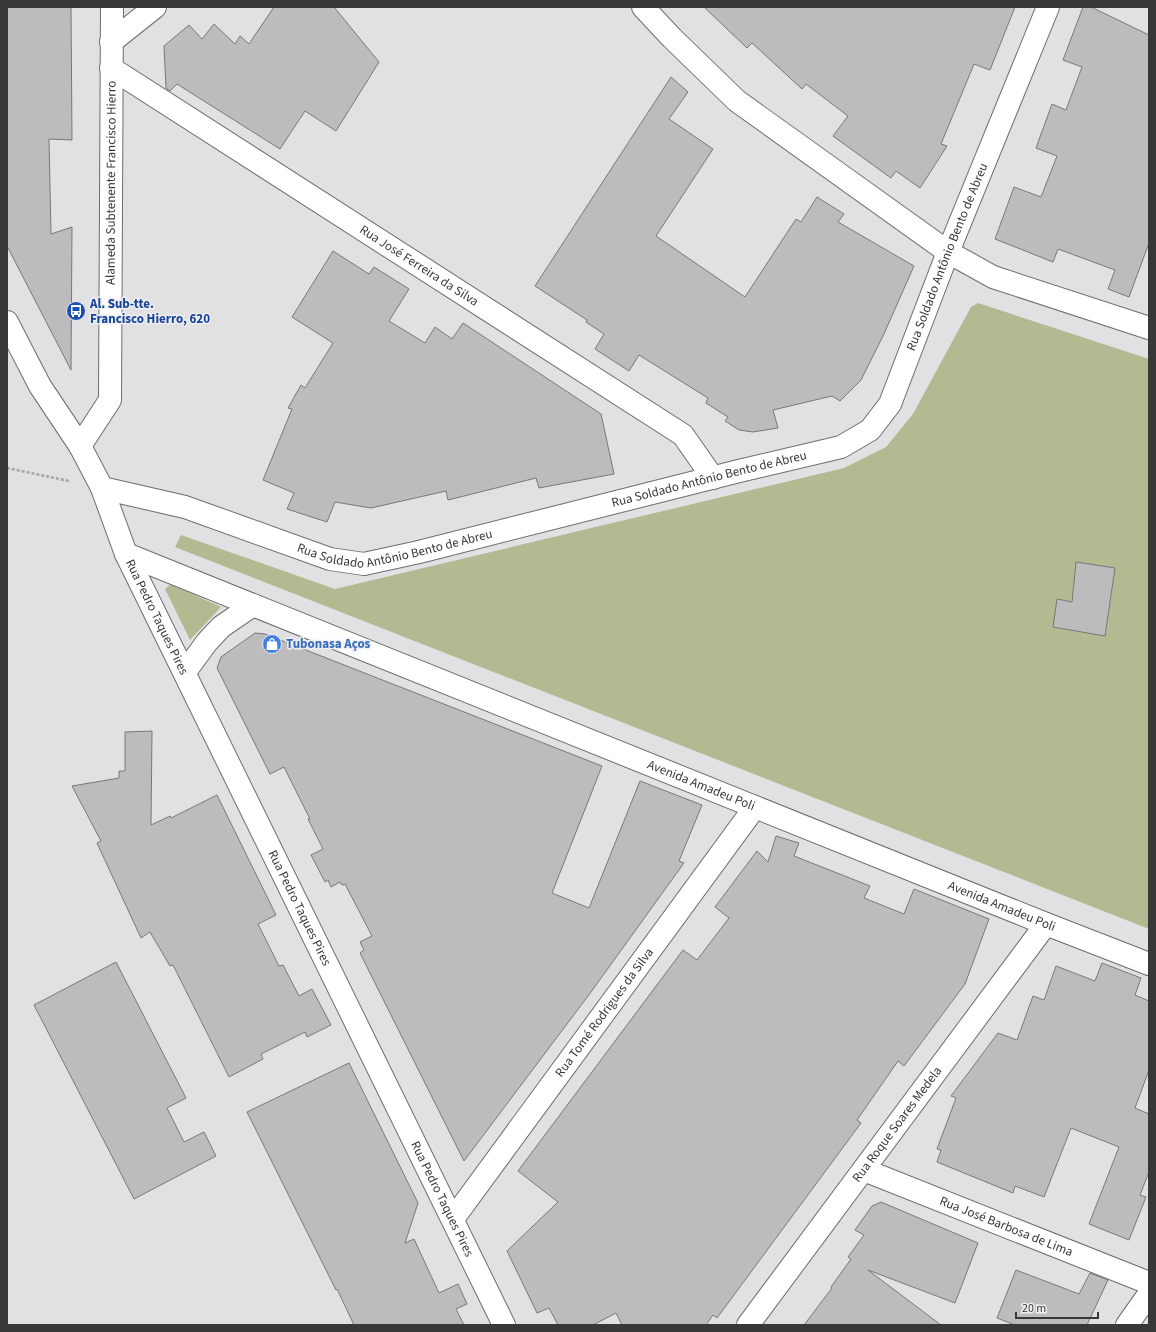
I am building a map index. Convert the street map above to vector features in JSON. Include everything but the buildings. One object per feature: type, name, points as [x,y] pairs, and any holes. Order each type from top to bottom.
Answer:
[{"type":"street","name":"Alameda Subtenente Francisco Hierro","points":[[80,446],[110,400],[112,7]]},
{"type":"street","points":[[111,42],[155,7]]},
{"type":"street","points":[[643,7],[672,38],[737,101],[948,252],[993,277],[1149,328]]},
{"type":"street","name":"Rua Soldado Antônio Bento de Abreu","points":[[102,488],[185,507],[330,560],[364,564],[841,447],[870,430],[890,404],[948,252],[1048,7]]},
{"type":"street","name":"Rua José Ferreira da Silva","points":[[111,68],[683,435],[713,478]]},
{"type":"street","name":"Rua Pedro Taques Pires","points":[[7,322],[40,386],[80,446],[102,488],[126,554],[504,1325]]},
{"type":"street","name":"Avenida Amadeu Poli","points":[[126,554],[1149,964]]},
{"type":"street","points":[[185,672],[206,642],[221,627],[253,606]]},
{"type":"street","name":"Rua Tomé Rodrigues da Silva","points":[[453,1219],[755,806]]},
{"type":"street","name":"Rua Roque Soares Medela","points":[[748,1325],[1046,924]]},
{"type":"street","name":"Rua José Barbosa de Lima","points":[[864,1170],[1149,1283]]},
{"type":"street","points":[[1127,1325],[1149,1294]]},
{"type":"path","points":[[7,468],[102,488]]},
{"type":"green space","points":[[978,303],[1149,359],[1149,929],[175,547],[181,535],[335,589],[844,468],[886,447],[913,414],[971,307]]},
{"type":"green space","points":[[171,584],[221,607],[190,640],[165,589]]},
{"type":"place","name":"Al. Sub-tte. Francisco Hierro, 620","points":[[76,311]]},
{"type":"place","name":"Tubonasa Aços","points":[[272,644]]}]
